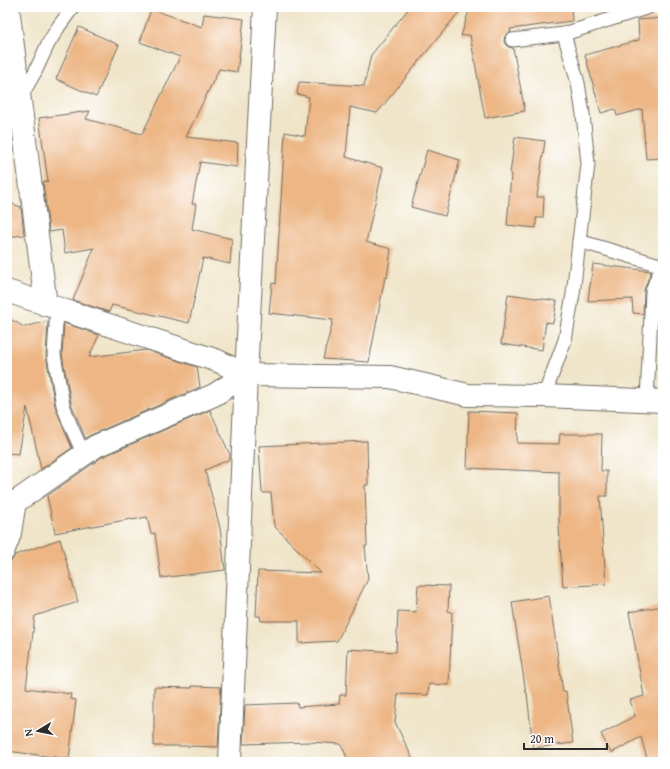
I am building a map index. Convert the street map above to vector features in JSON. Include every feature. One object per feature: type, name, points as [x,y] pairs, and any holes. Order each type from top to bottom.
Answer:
[{"type":"street","points":[[8,7],[51,307]]},
{"type":"street","points":[[230,762],[246,375],[265,7]]},
{"type":"street","points":[[7,290],[51,307],[218,361],[246,375],[390,377],[468,395],[544,396],[655,401]]},
{"type":"street","points":[[13,502],[96,446],[214,394],[246,375]]},
{"type":"lane","points":[[20,98],[35,72],[48,44],[73,7]]},
{"type":"lane","points":[[512,40],[564,34],[649,7]]},
{"type":"lane","points":[[544,396],[565,340],[573,294],[588,164],[578,83],[564,34]]},
{"type":"lane","points":[[579,241],[663,266]]},
{"type":"lane","points":[[655,401],[652,291],[658,275],[663,272]]},
{"type":"lane","points":[[51,307],[54,355],[63,405],[84,455]]},
{"type":"lane","points":[[7,554],[14,536],[13,502]]},
{"type":"building","points":[[410,7],[463,7],[377,113],[350,107],[346,157],[383,168],[366,242],[391,249],[387,278],[385,277],[369,362],[323,359],[333,320],[269,313],[272,283],[276,284],[285,132],[305,136],[309,97],[297,94],[299,82],[364,86],[371,55]]},
{"type":"building","points":[[470,7],[571,7],[572,21],[510,29],[511,32],[505,36],[504,41],[506,45],[513,48],[525,111],[485,118],[470,35],[461,36]]},
{"type":"building","points":[[151,9],[202,27],[204,14],[244,19],[237,72],[219,69],[186,137],[238,143],[237,167],[200,162],[192,204],[196,204],[192,229],[232,239],[230,264],[203,258],[189,323],[112,305],[109,312],[73,300],[94,248],[65,253],[62,230],[49,232],[43,182],[48,181],[39,118],[90,111],[86,119],[142,134],[180,57],[140,42]]},
{"type":"building","points":[[663,18],[663,158],[646,159],[642,109],[617,116],[615,109],[601,113],[585,55],[639,40],[638,20]]},
{"type":"building","points":[[79,27],[119,45],[96,97],[56,79]]},
{"type":"building","points":[[515,137],[545,141],[537,197],[544,197],[543,218],[536,218],[536,228],[507,225],[510,174]]},
{"type":"building","points":[[427,150],[460,160],[445,216],[411,207]]},
{"type":"building","points":[[7,202],[21,207],[24,235],[7,237]]},
{"type":"building","points":[[593,264],[651,271],[644,290],[643,314],[633,313],[632,299],[588,301]]},
{"type":"building","points":[[663,284],[663,317],[659,316],[660,293]]},
{"type":"building","points":[[508,294],[557,301],[553,323],[546,322],[542,350],[501,344]]},
{"type":"building","points":[[7,317],[24,327],[48,321],[46,356],[55,406],[72,448],[41,469],[27,407],[19,454],[7,453]]},
{"type":"building","points":[[64,323],[99,335],[89,357],[146,350],[197,367],[200,387],[85,438],[71,403],[62,355]]},
{"type":"building","points":[[210,410],[230,455],[230,459],[205,470],[220,528],[225,570],[161,578],[155,533],[151,534],[147,517],[55,533],[47,496],[102,457]]},
{"type":"building","points":[[469,411],[518,413],[517,443],[559,444],[560,434],[602,434],[601,471],[607,471],[607,496],[600,496],[606,584],[563,587],[559,527],[559,472],[467,468]]},
{"type":"building","points":[[367,441],[368,485],[365,485],[367,546],[365,546],[368,579],[337,641],[299,643],[299,621],[261,621],[260,616],[256,616],[258,571],[321,573],[274,526],[271,493],[262,493],[259,446]]},
{"type":"building","points":[[60,539],[78,602],[35,616],[26,688],[71,694],[70,699],[76,700],[69,759],[7,751],[7,562],[12,560],[15,555]]},
{"type":"building","points":[[418,585],[449,586],[448,611],[452,612],[449,685],[429,684],[428,695],[398,694],[395,722],[414,762],[349,762],[341,744],[310,742],[243,744],[245,705],[297,703],[298,707],[339,704],[340,695],[346,695],[348,649],[396,652],[398,611],[416,612]]},
{"type":"building","points":[[549,596],[563,692],[566,691],[573,743],[533,748],[527,693],[512,602]]},
{"type":"building","points":[[663,606],[663,762],[648,762],[641,737],[611,753],[601,734],[635,716],[630,700],[644,696],[629,612]]},
{"type":"building","points":[[192,686],[221,687],[218,747],[154,746],[154,687],[192,688]]}]
